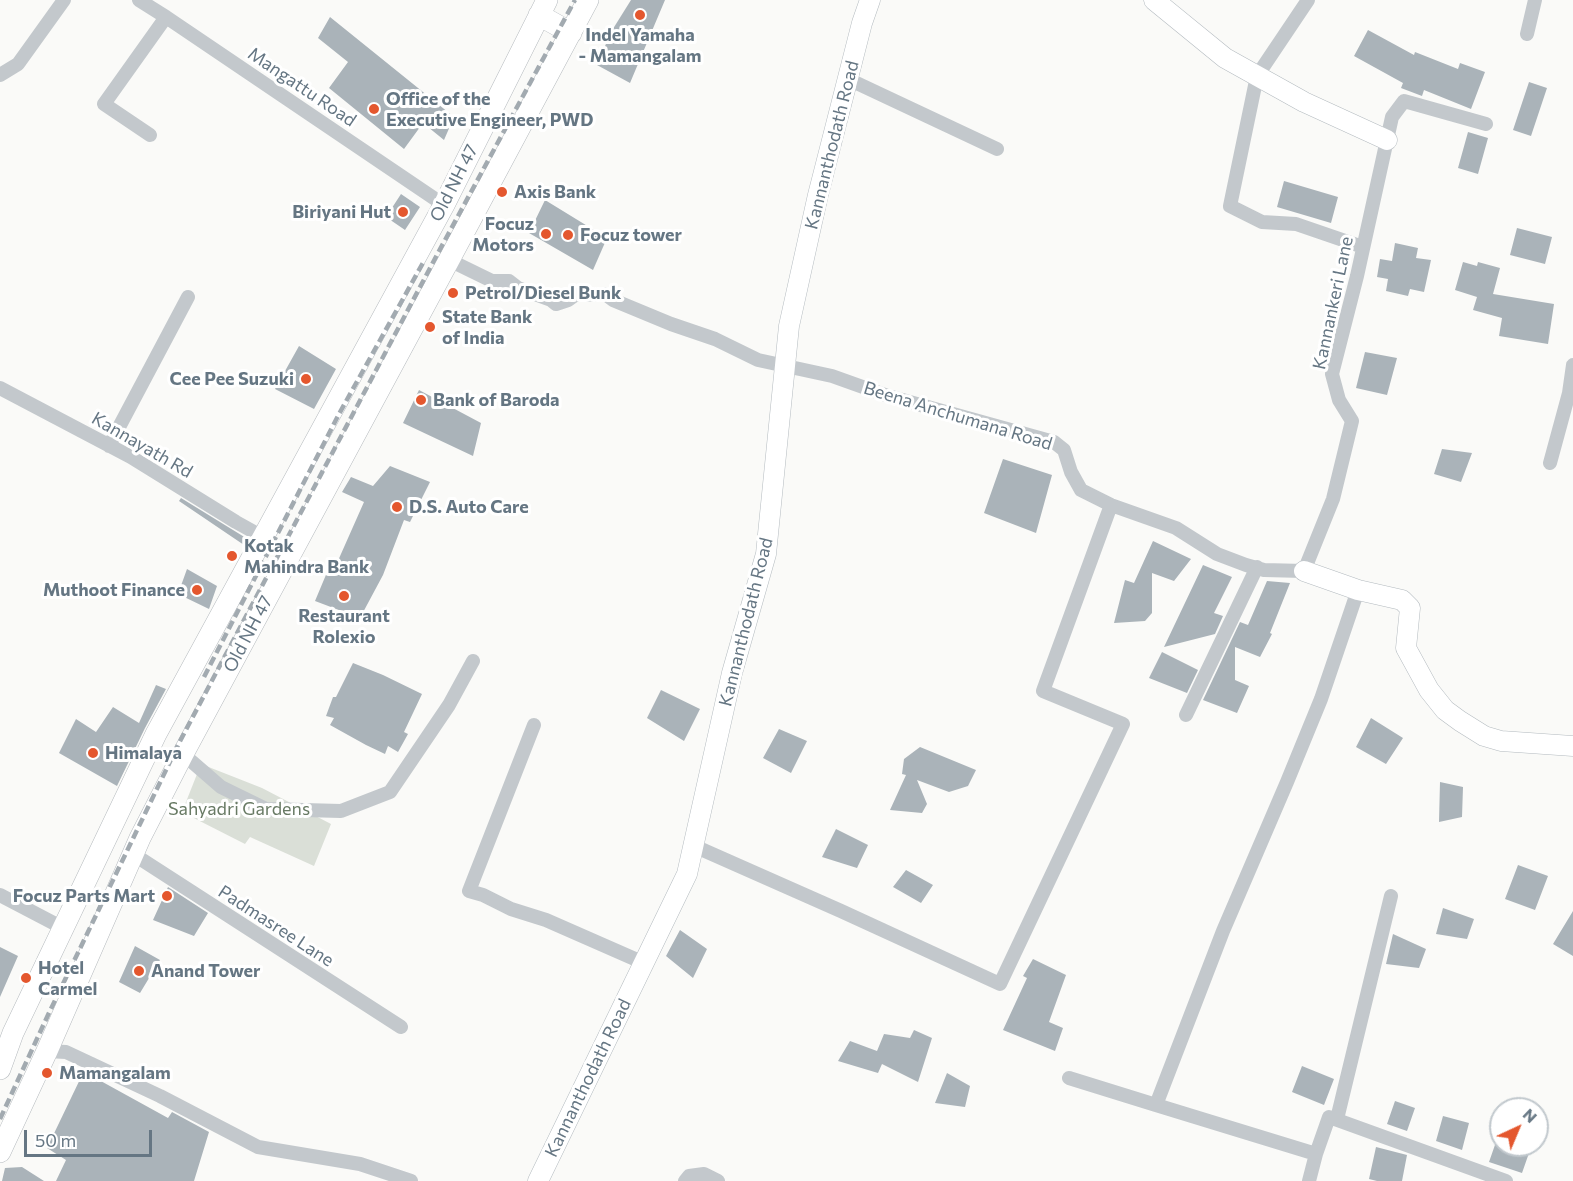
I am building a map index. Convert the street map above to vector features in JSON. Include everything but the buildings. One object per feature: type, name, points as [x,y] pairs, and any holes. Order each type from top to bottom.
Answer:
[{"type":"main road","name":"Old NH 47","points":[[0,1152],[47,1052],[136,847],[183,754],[588,0]]},
{"type":"main road","name":"Old NH 47","points":[[1,1066],[13,1033],[156,734],[444,205],[543,8]]},
{"type":"main road","points":[[543,8],[570,33]]},
{"type":"main road","points":[[114,823],[136,847]]},
{"type":"street","points":[[0,75],[18,64],[64,0]]},
{"type":"street","name":"Mangattu Road","points":[[139,0],[444,205]]},
{"type":"street","name":"Kannanthodath Road","points":[[538,1181],[687,874],[732,673],[766,554],[789,326],[813,217],[870,0]]},
{"type":"street","points":[[1154,0],[1225,58],[1304,102],[1387,140]]},
{"type":"street","points":[[1308,0],[1257,76],[1230,206],[1262,222],[1296,224],[1363,247]]},
{"type":"street","points":[[1527,34],[1535,0]]},
{"type":"street","points":[[150,135],[104,104],[166,17]]},
{"type":"street","points":[[848,79],[997,149]]},
{"type":"street","name":"Kannankeri Lane","points":[[1304,571],[1333,500],[1353,421],[1339,400],[1332,374],[1392,117],[1404,101],[1486,124]]},
{"type":"street","name":"Beena Anchumana Road","points":[[449,260],[492,281],[509,281],[518,288],[556,304],[574,295],[604,294],[670,324],[715,339],[758,360],[832,376],[888,396],[1054,442],[1064,450],[1071,472],[1081,490],[1111,505],[1168,524],[1217,554],[1264,570],[1304,571],[1358,590],[1402,600],[1410,608],[1406,648],[1429,690],[1445,710],[1484,736],[1501,741],[1573,746]]},
{"type":"street","points":[[109,446],[188,297]]},
{"type":"street","points":[[1550,463],[1569,393],[1573,365]]},
{"type":"street","name":"Kannayath Rd","points":[[0,388],[131,457],[263,537]]},
{"type":"street","points":[[694,846],[1000,984],[1123,724],[1043,691],[1111,505]]},
{"type":"street","points":[[1186,715],[1257,567]]},
{"type":"street","points":[[1156,1105],[1223,931],[1321,699],[1358,590]]},
{"type":"street","points":[[183,754],[221,787],[266,809],[341,811],[390,792],[449,705],[473,661]]},
{"type":"street","points":[[534,725],[469,891],[483,895],[511,909],[546,920],[644,963]]},
{"type":"street","name":"Padmasree Lane","points":[[136,847],[401,1027]]},
{"type":"street","points":[[0,895],[63,928]]},
{"type":"street","points":[[1337,1119],[1391,896]]},
{"type":"street","points":[[47,1052],[66,1052],[160,1096],[258,1147],[360,1164],[411,1181]]},
{"type":"street","points":[[1069,1078],[1316,1154]]},
{"type":"street","points":[[1309,1181],[1329,1117],[1506,1181]]},
{"type":"street","points":[[685,1181],[689,1176],[704,1174],[718,1181]]},
{"type":"green space","name":"Sahyadri Gardens","points":[[201,764],[262,788],[331,824],[314,866],[250,837],[245,844],[182,812]]},
{"type":"railway","points":[[0,1119],[179,743],[438,253],[575,0]]},
{"type":"railway","points":[[204,677],[339,414],[424,261]]},
{"type":"place","name":"Indel Yamaha - Mamangalam","points":[[640,15]]},
{"type":"place","name":"Office of the Executive Engineer, PWD","points":[[374,109]]},
{"type":"place","name":"Axis Bank","points":[[502,192]]},
{"type":"place","name":"Biriyani Hut","points":[[403,212]]},
{"type":"place","name":"Focuz Motors","points":[[546,234]]},
{"type":"place","name":"Focuz tower","points":[[568,235]]},
{"type":"place","name":"Petrol/Diesel Bunk","points":[[453,293]]},
{"type":"place","name":"State Bank of India","points":[[430,327]]},
{"type":"place","name":"Cee Pee Suzuki","points":[[306,379]]},
{"type":"place","name":"Bank of Baroda","points":[[421,400]]},
{"type":"place","name":"D.S. Auto Care","points":[[397,507]]},
{"type":"place","name":"Kotak Mahindra Bank","points":[[232,556]]},
{"type":"place","name":"Muthoot Finance","points":[[197,590]]},
{"type":"place","name":"Restaurant Rolexio","points":[[344,596]]},
{"type":"place","name":"Himalaya","points":[[93,753]]},
{"type":"place","name":"Focuz Parts Mart","points":[[167,896]]},
{"type":"place","name":"Anand Tower","points":[[139,971]]},
{"type":"place","name":"Hotel Carmel","points":[[26,978]]},
{"type":"place","name":"Mamangalam","points":[[47,1073]]}]
